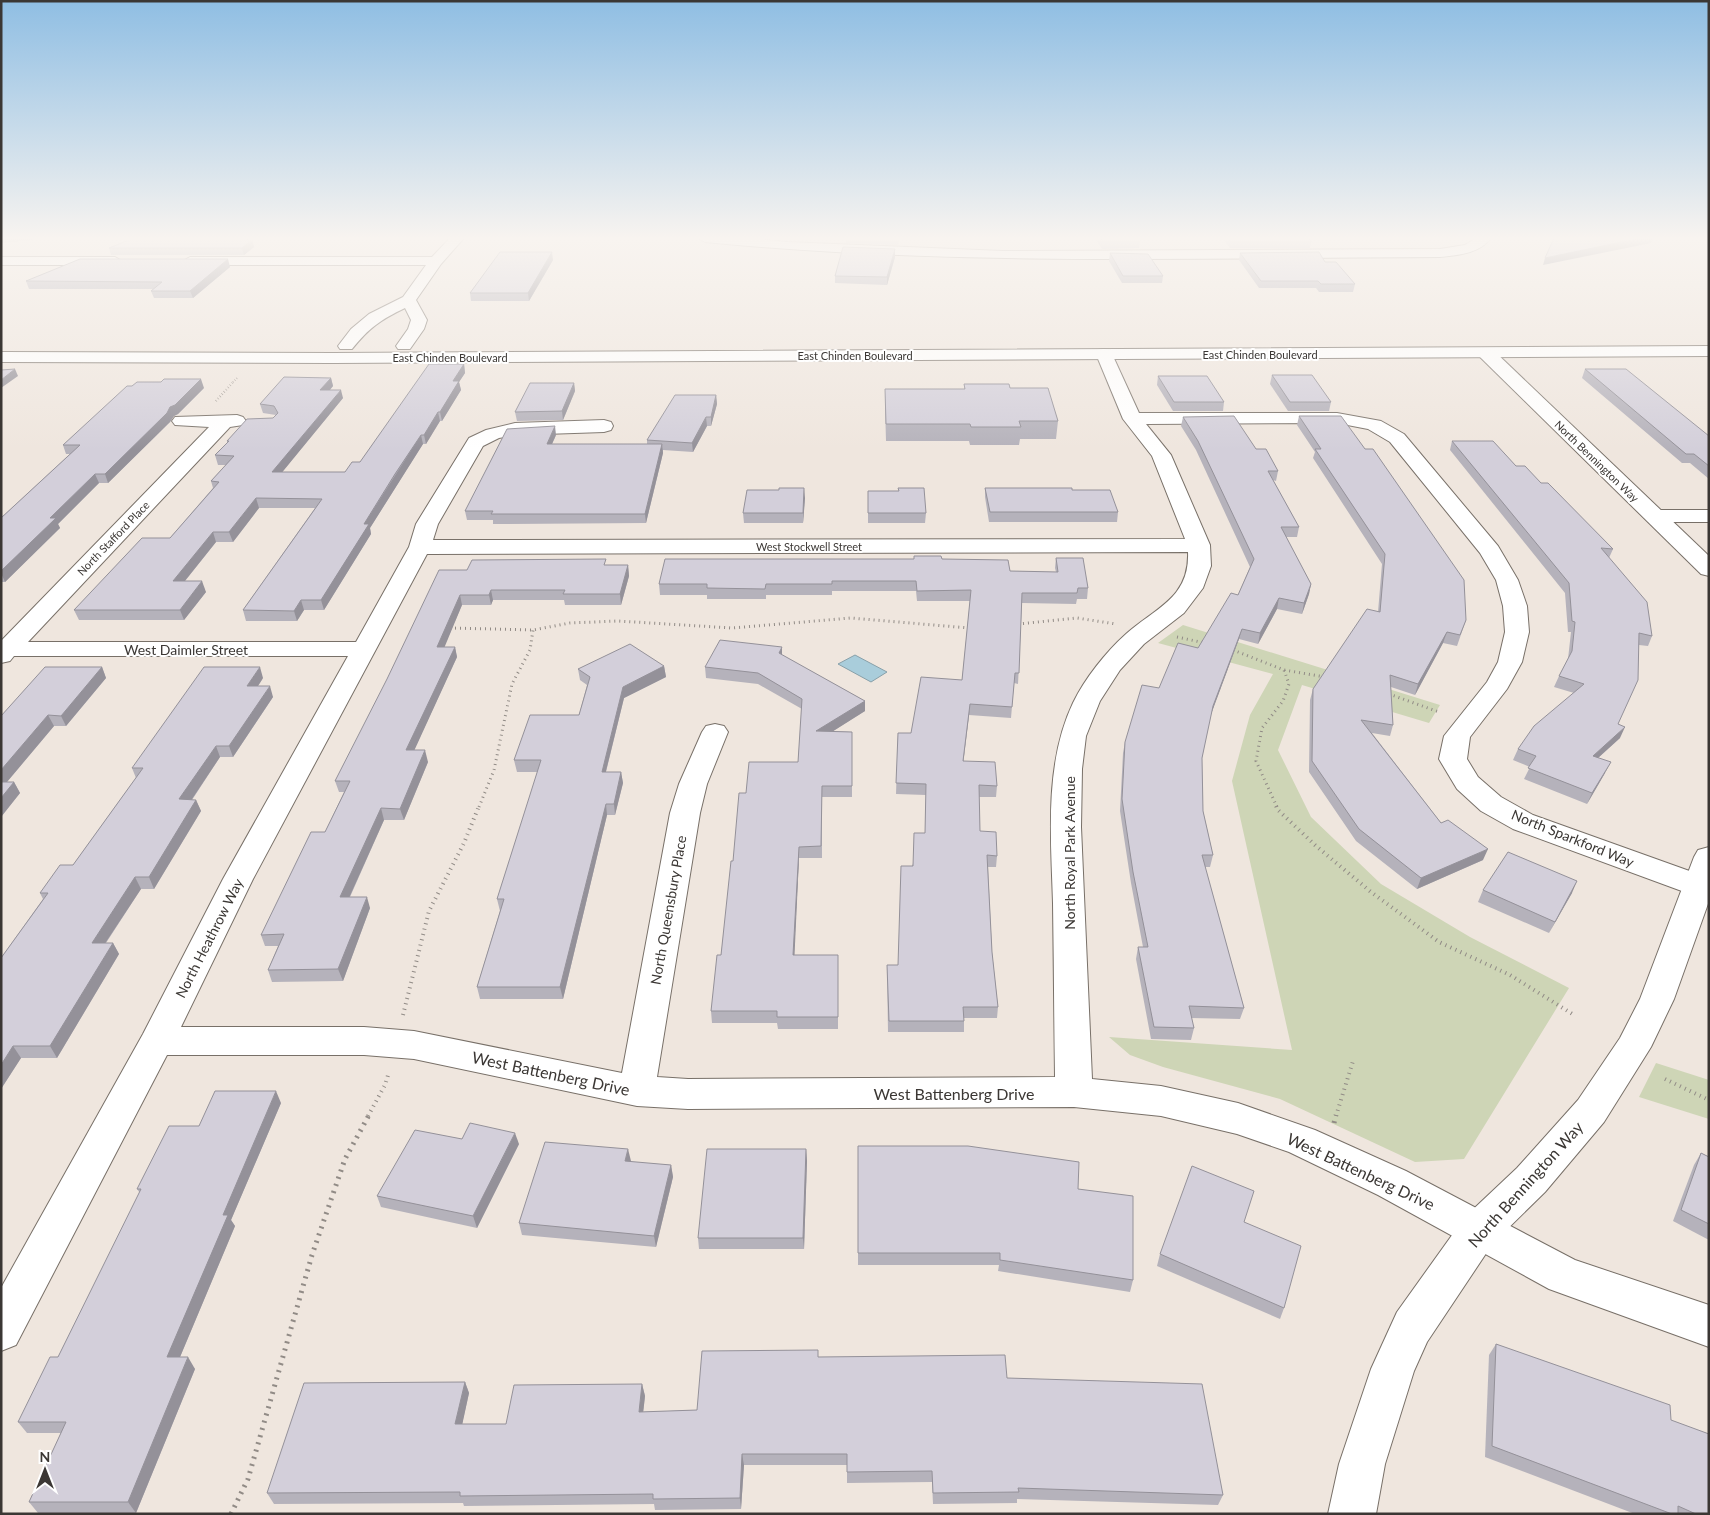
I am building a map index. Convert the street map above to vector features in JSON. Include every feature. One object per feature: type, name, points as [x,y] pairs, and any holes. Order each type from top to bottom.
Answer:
[{"type":"street","points":[[346,346],[357,332],[374,317],[391,309]]},
{"type":"street","points":[[46,357],[111,352],[359,352],[404,346],[416,329],[419,320],[413,309]]},
{"type":"street","name":"East Chinden Boulevard","points":[[1,346],[1709,340]]},
{"type":"street","points":[[1104,354],[1142,348],[1388,346],[1446,341]]},
{"type":"street","name":"East Chinden Boulevard","points":[[1,357],[257,358],[1709,352]]},
{"type":"street","name":"North Bennington Way","points":[[1486,353],[1709,569]]},
{"type":"street","name":"North Royal Park Avenue","points":[[1074,1092],[1066,827],[1068,769],[1073,736],[1087,701],[1110,666],[1135,639],[1176,608],[1192,588],[1200,566],[1199,545],[1161,455],[1132,419],[1104,354]]},
{"type":"street","name":"North Sparkford Way","points":[[1132,419],[1337,418],[1374,425],[1397,438],[1490,551],[1507,580],[1515,606],[1517,632],[1510,662],[1498,684],[1456,736],[1453,759],[1467,783],[1491,804],[1523,822],[1705,878]]},
{"type":"street","points":[[189,420],[252,420]]},
{"type":"street","name":"North Stafford Place","points":[[5,652],[225,420]]},
{"type":"street","name":"North Heathrow Way","points":[[1,1330],[158,1041],[238,879],[420,547],[427,524],[447,487],[476,442],[493,434],[515,428],[604,426]]},
{"type":"street","points":[[1655,516],[1709,516]]},
{"type":"street","name":"West Stockwell Street","points":[[420,547],[1199,545]]},
{"type":"street","name":"West Daimler Street","points":[[5,652],[363,649]]},
{"type":"street","name":"North Queensbury Place","points":[[637,1091],[685,813],[702,758],[715,732]]},
{"type":"street","name":"North Bennington Way","points":[[1352,1514],[1362,1464],[1392,1369],[1412,1327],[1479,1230],[1531,1180],[1591,1111],[1633,1047],[1656,999],[1705,878]]},
{"type":"street","name":"West Battenberg Drive","points":[[158,1041],[364,1041],[414,1045],[637,1091],[688,1094],[1074,1092],[1161,1102],[1238,1119],[1302,1141],[1392,1183],[1564,1275],[1709,1326]]},
{"type":"path","points":[[189,420],[257,358]]},
{"type":"path","points":[[446,628],[532,630],[570,622],[618,621],[732,628],[851,618],[941,627],[978,628]]},
{"type":"path","points":[[1015,625],[1076,618],[1120,625]]},
{"type":"path","points":[[402,1019],[429,911],[464,843],[494,770],[512,684],[530,650],[532,630]]},
{"type":"path","points":[[1171,636],[1211,644]]},
{"type":"path","points":[[1228,648],[1284,670],[1330,678]]},
{"type":"path","points":[[1284,670],[1289,684],[1283,702],[1262,728],[1256,761],[1278,810],[1316,846],[1371,892],[1440,942],[1510,975],[1574,1015]]},
{"type":"path","points":[[1388,694],[1440,712]]},
{"type":"path","points":[[1333,1126],[1353,1061]]},
{"type":"path","points":[[231,1514],[248,1478],[312,1255],[345,1159],[386,1086],[392,1064]]},
{"type":"path","points":[[1666,1079],[1709,1100]]},
{"type":"green space","points":[[1183,625],[1440,705],[1429,723],[1302,685],[1278,750],[1311,817],[1381,884],[1470,937],[1569,988],[1464,1159],[1415,1162],[1280,1099],[1163,1067],[1130,1055],[1109,1037],[1292,1050],[1232,781],[1250,715],[1273,674],[1158,643]]},
{"type":"green space","points":[[1656,1063],[1709,1080],[1709,1119],[1639,1097]]},
{"type":"water","points":[[855,655],[887,672],[871,682],[838,664]]},
{"type":"building","points":[[429,364],[464,364],[453,381],[459,381],[440,412],[438,412],[424,435],[421,435],[395,474],[364,524],[369,524],[321,600],[301,600],[294,611],[243,610],[322,499],[256,498],[229,532],[213,532],[173,581],[202,581],[180,610],[74,610],[142,538],[170,538],[219,482],[211,481],[234,456],[215,455],[229,441],[227,441],[247,419],[273,418],[278,413],[274,406],[260,404],[284,377],[331,378],[320,390],[341,390],[272,472],[345,472],[352,462],[360,462]]},
{"type":"building","points":[[15,369],[1,380],[1,370]]},
{"type":"building","points":[[1585,369],[1626,369],[1709,436],[1709,466],[1694,454],[1686,454]]},
{"type":"building","points":[[1272,375],[1312,375],[1331,402],[1290,402]]},
{"type":"building","points":[[1158,376],[1207,376],[1224,402],[1174,402]]},
{"type":"building","points":[[164,379],[201,379],[175,405],[170,407],[167,413],[105,474],[95,474],[50,518],[56,518],[1,571],[1,518],[80,445],[63,445],[127,386],[132,386],[137,382],[161,382]]},
{"type":"building","points":[[530,383],[574,383],[562,411],[515,412]]},
{"type":"building","points":[[964,384],[1009,384],[1010,388],[1048,388],[1058,421],[1019,421],[1021,427],[971,427],[970,424],[886,424],[885,389],[965,389]]},
{"type":"building","points":[[675,395],[716,395],[711,417],[706,417],[692,443],[647,440]]},
{"type":"building","points":[[1234,416],[1256,449],[1266,449],[1278,471],[1268,471],[1299,527],[1281,527],[1311,584],[1304,603],[1279,598],[1260,633],[1242,629],[1213,706],[1202,758],[1203,811],[1213,855],[1202,855],[1244,1008],[1189,1006],[1194,1028],[1154,1027],[1138,947],[1148,947],[1133,872],[1122,799],[1125,742],[1142,685],[1159,688],[1178,643],[1198,648],[1231,593],[1238,595],[1254,559],[1198,441],[1183,417]]},
{"type":"building","points":[[1299,416],[1341,416],[1365,449],[1373,449],[1464,580],[1466,620],[1460,635],[1447,632],[1418,684],[1390,675],[1393,725],[1361,720],[1441,823],[1448,820],[1488,849],[1421,878],[1359,829],[1312,761],[1313,689],[1367,609],[1380,612],[1385,554],[1315,449],[1321,449]]},
{"type":"building","points":[[555,426],[547,444],[662,444],[645,514],[491,514],[493,511],[465,511],[507,429]]},
{"type":"building","points":[[1452,441],[1493,441],[1516,466],[1525,466],[1541,483],[1548,483],[1613,549],[1601,548],[1647,602],[1652,636],[1639,633],[1638,680],[1618,724],[1625,727],[1593,756],[1611,762],[1592,793],[1528,768],[1536,756],[1518,749],[1534,726],[1584,684],[1559,676],[1572,651],[1575,622],[1572,621],[1569,583]]},
{"type":"building","points":[[779,488],[804,488],[803,513],[743,513],[747,490],[779,490]]},
{"type":"building","points":[[898,488],[924,488],[926,513],[868,513],[868,491],[899,491]]},
{"type":"building","points":[[985,488],[1110,490],[1118,512],[990,512]]},
{"type":"building","points":[[914,556],[941,556],[942,559],[1008,560],[1010,571],[1058,572],[1056,558],[1083,558],[1088,588],[1078,588],[1077,593],[1022,593],[1019,673],[1015,673],[1012,707],[970,704],[963,761],[995,762],[997,786],[979,785],[980,831],[996,832],[997,856],[987,855],[992,952],[998,1007],[963,1007],[964,1021],[889,1021],[887,965],[898,965],[901,866],[913,866],[914,833],[925,833],[926,784],[896,783],[898,733],[911,733],[921,677],[962,680],[971,590],[917,591],[916,581],[832,581],[832,584],[766,584],[765,589],[707,588],[707,584],[659,584],[665,559],[914,559]]},
{"type":"building","points":[[606,559],[604,565],[628,565],[620,594],[563,594],[565,590],[491,590],[489,595],[460,595],[437,647],[455,647],[406,750],[425,750],[400,809],[381,808],[340,897],[367,897],[338,969],[268,970],[284,934],[261,935],[311,832],[325,832],[350,781],[335,781],[387,679],[439,570],[467,570],[472,560]]},
{"type":"building","points":[[720,640],[782,647],[779,653],[865,701],[816,731],[852,732],[852,786],[822,786],[821,846],[799,847],[793,955],[838,955],[838,1017],[777,1017],[777,1011],[711,1011],[717,955],[721,955],[731,861],[733,861],[739,793],[746,793],[749,762],[798,762],[802,699],[758,673],[705,667]]},
{"type":"building","points":[[630,644],[664,666],[623,687],[602,772],[621,772],[614,804],[606,804],[560,987],[477,987],[504,899],[497,899],[541,760],[514,760],[530,715],[579,715],[590,677],[578,669]]},
{"type":"building","points":[[45,667],[102,667],[61,716],[48,715],[1,770],[1,716]]},
{"type":"building","points":[[204,667],[260,667],[247,686],[270,686],[229,746],[216,746],[179,799],[196,800],[149,877],[135,877],[92,943],[113,943],[50,1046],[13,1046],[1,1065],[1,958],[48,893],[40,893],[60,865],[73,865],[143,768],[132,768]]},
{"type":"building","points":[[1,782],[14,782],[1,798]]},
{"type":"building","points":[[1508,852],[1577,881],[1555,922],[1483,890]]},
{"type":"building","points":[[215,1091],[276,1091],[223,1215],[228,1215],[167,1357],[188,1357],[128,1502],[29,1502],[66,1422],[18,1422],[50,1357],[58,1357],[141,1189],[137,1189],[169,1126],[199,1126]]},
{"type":"building","points":[[470,1123],[515,1133],[473,1216],[377,1196],[415,1130],[462,1139]]},
{"type":"building","points":[[545,1142],[628,1149],[625,1161],[671,1165],[654,1236],[519,1223]]},
{"type":"building","points":[[858,1146],[968,1146],[1079,1162],[1078,1189],[1133,1196],[1133,1280],[1000,1260],[1000,1253],[858,1253]]},
{"type":"building","points":[[707,1149],[806,1149],[803,1238],[698,1238]]},
{"type":"building","points":[[1701,1153],[1709,1157],[1709,1224],[1681,1210]]},
{"type":"building","points":[[1192,1166],[1254,1191],[1244,1222],[1301,1246],[1284,1308],[1160,1254]]},
{"type":"building","points":[[1496,1344],[1670,1405],[1671,1420],[1709,1434],[1709,1514],[1696,1514],[1678,1506],[1678,1514],[1672,1514],[1492,1446]]},
{"type":"building","points":[[818,1350],[818,1357],[1005,1355],[1007,1378],[1202,1384],[1223,1495],[1018,1488],[1019,1492],[933,1493],[932,1471],[847,1472],[847,1454],[742,1454],[740,1498],[653,1499],[653,1494],[460,1496],[460,1492],[267,1493],[304,1383],[465,1382],[455,1424],[506,1424],[514,1385],[642,1384],[639,1412],[697,1410],[702,1351]]}]
